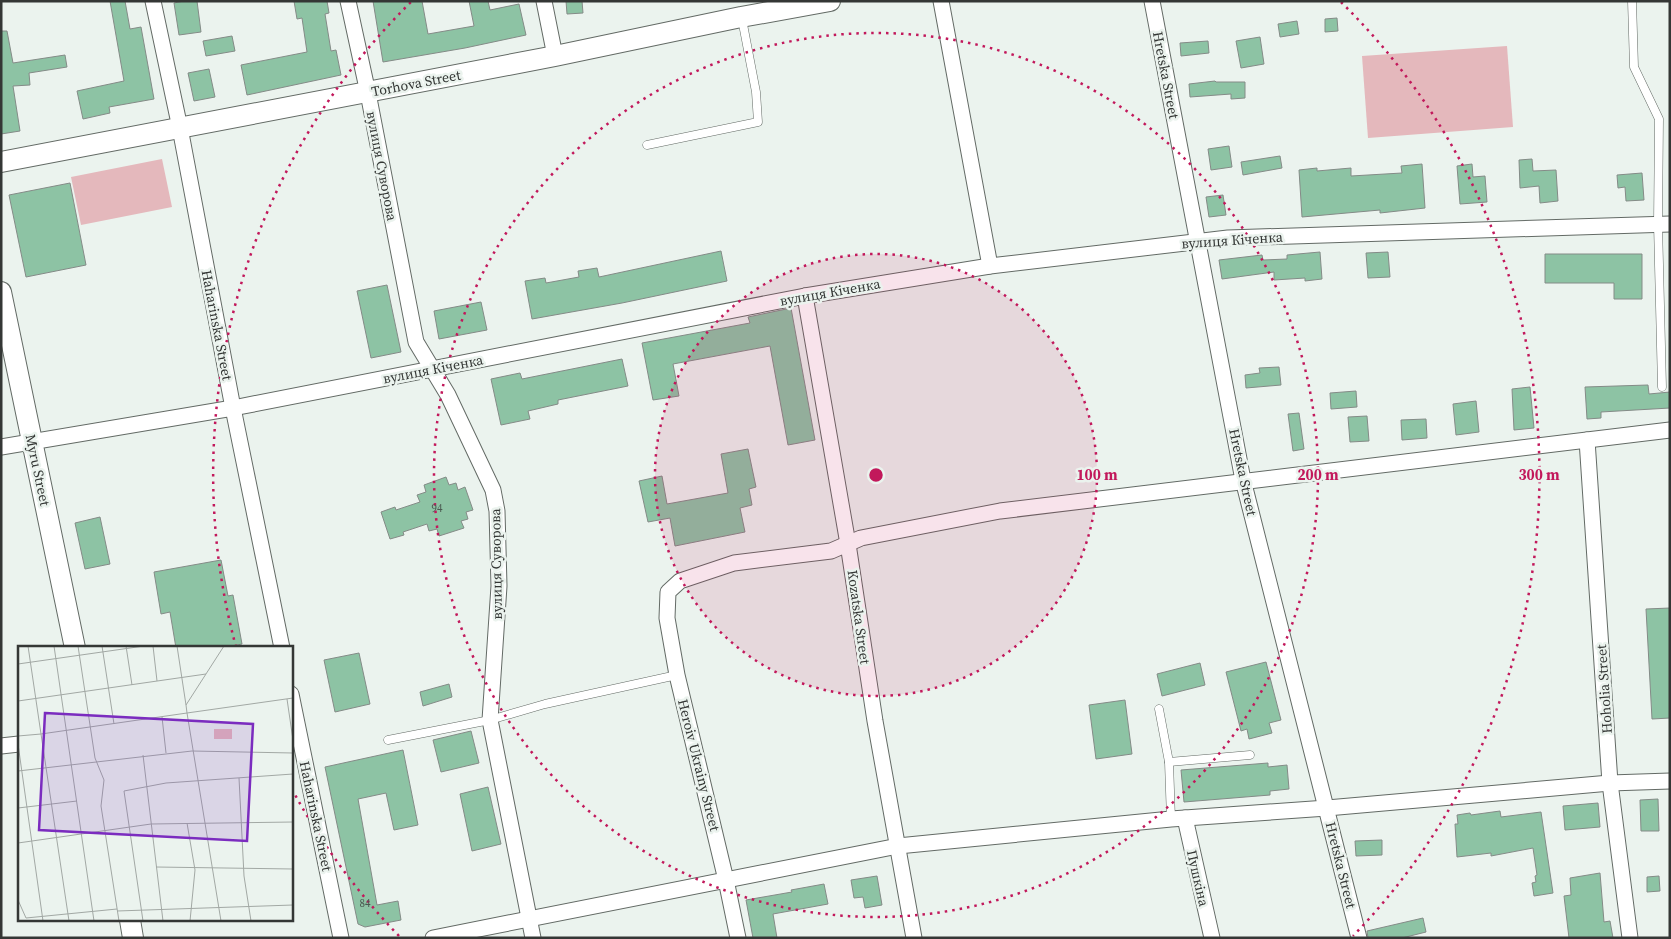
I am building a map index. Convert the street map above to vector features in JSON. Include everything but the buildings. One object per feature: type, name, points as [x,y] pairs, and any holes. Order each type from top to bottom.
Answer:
[{"type":"main road","name":"Torhova Street","points":[[1,162],[368,93],[830,1]]},
{"type":"main road","name":"Myru Street","points":[[1,292],[75,646]]},
{"type":"main road","points":[[130,922],[133,938]]},
{"type":"street","name":"Haharinska Street","points":[[154,1],[282,646]]},
{"type":"street","name":"вулиця Суворова","points":[[348,1],[368,93],[416,342],[448,395],[492,490],[497,511],[499,586],[490,720],[533,938]]},
{"type":"street","points":[[544,1],[554,56]]},
{"type":"street","points":[[942,1],[990,266]]},
{"type":"street","name":"Hretska Street","points":[[1152,1],[1243,480],[1359,938]]},
{"type":"street","name":"вулиця Кіченка","points":[[1,446],[233,408],[805,296],[990,266],[1197,241],[1238,238],[1664,224]]},
{"type":"street","name":"Kozatska Street","points":[[805,296],[848,544],[874,721],[914,938]]},
{"type":"street","points":[[848,544],[861,538],[1000,511],[1243,480],[1670,430]]},
{"type":"street","name":"Hoholia Street","points":[[1587,440],[1610,783],[1630,938]]},
{"type":"street","name":"Heroiv Ukrainy Street","points":[[738,938],[677,675],[667,618],[668,592],[680,581],[734,563],[831,550],[848,544]]},
{"type":"street","name":"Haharinska Street","points":[[292,699],[341,938]]},
{"type":"street","points":[[1,746],[18,744]]},
{"type":"street","points":[[432,938],[898,846],[1178,818],[1327,808],[1610,783],[1670,781]]},
{"type":"street","name":"Пушкіна","points":[[1178,818],[1212,938]]},
{"type":"lane","points":[[1632,1],[1634,67],[1659,120],[1664,224],[1660,296],[1662,387]]},
{"type":"lane","points":[[647,145],[758,122],[756,92],[742,17]]},
{"type":"lane","points":[[1660,296],[1670,296]]},
{"type":"lane","points":[[388,740],[490,720],[545,704],[677,675]]},
{"type":"lane","points":[[1159,709],[1178,818]]},
{"type":"lane","points":[[1169,762],[1250,754]]},
{"type":"shaded area","points":[[1507,46],[1513,127],[1368,138],[1362,56]]},
{"type":"shaded area","points":[[162,159],[172,207],[81,225],[71,177]]}]
